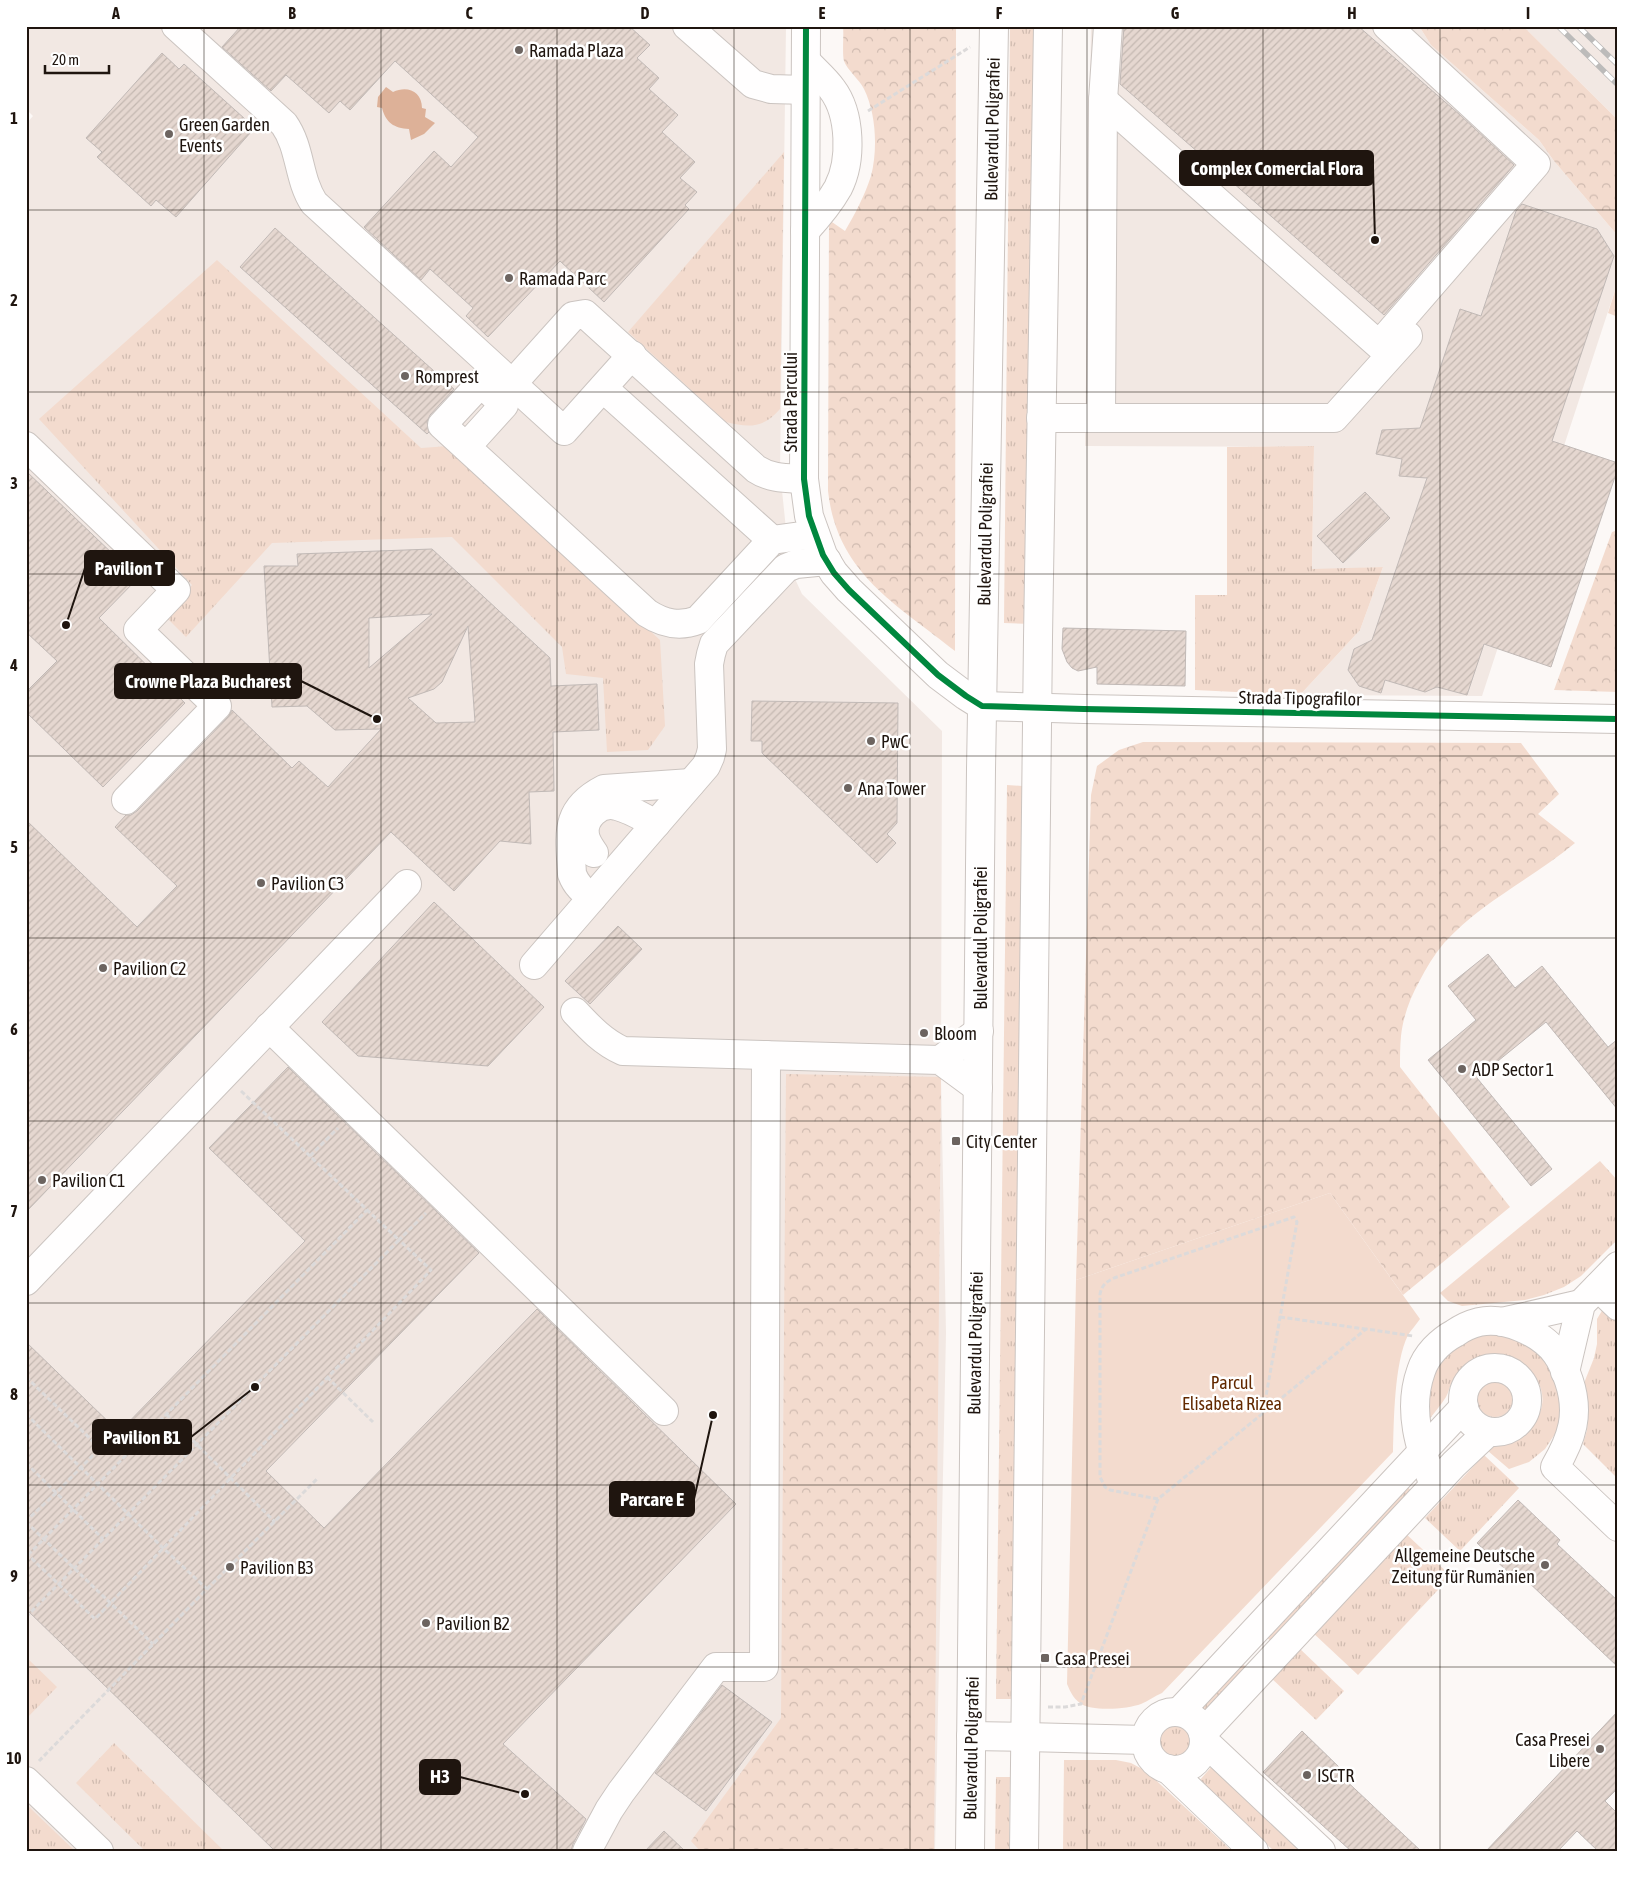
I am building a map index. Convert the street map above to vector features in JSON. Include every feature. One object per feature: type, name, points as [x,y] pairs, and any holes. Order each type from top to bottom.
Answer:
[{"type":"main road","points":[[176,26],[284,124],[292,139],[306,188],[314,203],[564,431],[632,355]]},
{"type":"main road","points":[[687,26],[752,84],[771,89],[806,90]]},
{"type":"main road","name":"Strada Parcului","points":[[806,26],[804,479],[806,497],[815,534],[827,561],[849,590],[938,675],[982,706]]},
{"type":"main road","points":[[1024,1851],[1037,708],[1048,26]]},
{"type":"main road","points":[[1101,418],[1103,100],[1108,26]]},
{"type":"main road","points":[[1103,100],[1379,345],[1536,164],[1387,26]]},
{"type":"main road","name":"Bulevardul Poligrafiei","points":[[970,1851],[982,706],[994,29]]},
{"type":"main road","points":[[805,231],[828,204],[839,187],[847,157],[846,125],[843,111],[832,88],[806,61]]},
{"type":"main road","points":[[1041,418],[1334,418],[1478,257]]},
{"type":"main road","points":[[512,384],[574,316],[584,314],[590,317],[756,469],[774,478],[804,479]]},
{"type":"main road","points":[[603,388],[772,540]]},
{"type":"main road","points":[[26,446],[176,590],[138,630],[217,706],[126,800]]},
{"type":"main road","points":[[466,447],[647,613],[668,623],[689,624],[698,620],[772,540],[815,534]]},
{"type":"main road","points":[[534,965],[706,766],[712,749],[710,654],[714,644],[786,568],[796,564],[827,561]]},
{"type":"main road","name":"Strada Tipografilor","points":[[982,706],[1618,719]]},
{"type":"main road","points":[[592,898],[581,889],[572,874],[571,826],[583,804],[591,796],[604,789],[691,783]]},
{"type":"main road","points":[[594,853],[587,842],[585,827],[590,816],[602,807],[618,806],[656,824]]},
{"type":"main road","points":[[26,1281],[406,884]]},
{"type":"main road","points":[[575,1012],[601,1038],[623,1051],[940,1060],[978,1088]]},
{"type":"main road","points":[[268,1027],[664,1411]]},
{"type":"main road","points":[[940,1060],[979,1030]]},
{"type":"main road","points":[[587,1851],[621,1792],[716,1667],[764,1667],[766,1055]]},
{"type":"main road","points":[[1566,1372],[1590,1295],[1618,1266]]},
{"type":"main road","points":[[1502,1322],[1590,1295],[1618,1306]]},
{"type":"main road","points":[[1434,1485],[1422,1452],[1415,1408],[1416,1388],[1421,1370],[1430,1354],[1442,1340],[1460,1329],[1480,1322],[1502,1322],[1523,1328],[1541,1338],[1556,1354],[1566,1372],[1572,1391],[1574,1412],[1573,1430],[1565,1450],[1555,1467],[1618,1527]]},
{"type":"main road","points":[[1489,1369],[1499,1369],[1509,1372],[1518,1378],[1526,1396],[1526,1406],[1523,1416],[1517,1424],[1498,1432],[1488,1432],[1472,1423],[1464,1407],[1463,1397],[1466,1387],[1472,1378],[1480,1372],[1489,1369]]},
{"type":"main road","points":[[1180,1712],[1464,1407]]},
{"type":"main road","points":[[1168,1770],[1185,1768],[1193,1764],[1203,1750],[1204,1737],[1434,1485],[1488,1432]]},
{"type":"main road","points":[[1254,1851],[1168,1770],[1154,1762],[1149,1756],[1145,1740],[1146,1732],[1156,1718],[1164,1713],[1180,1712],[1195,1719],[1204,1737],[1321,1851]]},
{"type":"main road","points":[[971,1736],[1145,1740]]},
{"type":"main road","points":[[29,1774],[99,1851]]},
{"type":"path","points":[[846,125],[994,29]]},
{"type":"path","points":[[223,1074],[431,1270],[95,1618],[27,1554],[73,1510],[367,1210]]},
{"type":"path","points":[[310,1156],[354,1111]]},
{"type":"path","points":[[26,1617],[442,1196]]},
{"type":"path","points":[[1158,1499],[1110,1490],[1105,1487],[1100,1476],[1100,1294],[1101,1288],[1106,1282],[1294,1217],[1297,1222],[1263,1413]]},
{"type":"path","points":[[1280,1317],[1442,1340]]},
{"type":"path","points":[[1040,1707],[1065,1707],[1081,1704],[1158,1499],[1366,1329]]},
{"type":"path","points":[[26,1377],[100,1448],[26,1521],[153,1644]]},
{"type":"path","points":[[327,1378],[373,1422]]},
{"type":"path","points":[[26,1414],[127,1514],[207,1589]]},
{"type":"path","points":[[166,1414],[275,1522]]},
{"type":"path","points":[[26,1463],[103,1539]]},
{"type":"path","points":[[29,1774],[153,1644],[317,1479]]},
{"type":"shaded area","points":[[26,26],[786,26],[780,471],[790,568],[802,594],[942,731],[941,1077],[946,1333],[935,1851],[26,1851],[26,124],[33,116],[26,109]]},
{"type":"shaded area","points":[[1091,26],[1419,26],[1431,45],[1539,140],[1554,161],[1618,236],[1618,281],[1482,696],[1300,695],[1360,630],[1383,567],[1312,570],[1314,447],[1085,446]]},
{"type":"shaded area","points":[[1523,26],[1618,26],[1618,120]]},
{"type":"shaded area","points":[[386,87],[393,92],[403,89],[413,91],[419,97],[422,108],[426,109],[425,117],[435,123],[424,134],[411,140],[409,129],[391,124],[382,108],[377,107],[378,97]]},
{"type":"green space","points":[[843,26],[956,26],[955,651],[891,601],[857,565],[843,544],[834,519],[828,491],[829,220],[845,231],[866,190],[875,154],[875,131],[868,99],[862,85],[844,61]]},
{"type":"green space","points":[[1010,26],[1039,26],[1032,624],[1004,623]]},
{"type":"green space","points":[[1419,26],[1523,26],[1618,120],[1618,236],[1554,161],[1539,140],[1431,45]]},
{"type":"green space","points":[[784,152],[780,409],[768,420],[756,425],[734,424],[726,422],[628,332]]},
{"type":"green space","points":[[217,260],[421,448],[449,446],[660,640],[665,726],[648,750],[607,752],[603,678],[566,674],[562,647],[452,537],[272,543],[186,637],[165,616],[192,585],[39,419]]},
{"type":"green space","points":[[1618,281],[1618,317],[1608,313]]},
{"type":"green space","points":[[1314,446],[1312,569],[1383,567],[1360,630],[1300,695],[1195,690],[1195,595],[1227,595],[1227,447]]},
{"type":"green space","points":[[1618,530],[1618,692],[1554,690],[1612,532]]},
{"type":"green space","points":[[1143,742],[1521,743],[1559,794],[1538,814],[1575,843],[1474,915],[1444,943],[1422,977],[1405,1015],[1401,1036],[1400,1067],[1510,1207],[1403,1295],[1330,1193],[1076,1280],[1091,795],[1097,766],[1119,750]]},
{"type":"green space","points":[[1007,785],[1022,786],[1012,1699],[996,1699]]},
{"type":"green space","points":[[786,1074],[941,1077],[934,1851],[700,1851],[691,1841],[781,1718]]},
{"type":"green space","points":[[1600,1161],[1618,1181],[1618,1239],[1581,1276],[1564,1287],[1525,1300],[1462,1306],[1448,1301],[1440,1293]]},
{"type":"green space","name":"Parcul Elisabeta Rizea","points":[[1330,1193],[1420,1319],[1408,1335],[1400,1361],[1397,1376],[1393,1452],[1162,1693],[1141,1704],[1128,1707],[1101,1709],[1085,1706],[1075,1699],[1067,1684],[1076,1280]]},
{"type":"green space","points":[[1603,1309],[1618,1322],[1618,1479],[1583,1444],[1588,1417],[1584,1383],[1594,1358],[1597,1344],[1597,1319]]},
{"type":"green space","points":[[1478,1333],[1515,1334],[1556,1369],[1564,1410],[1557,1431],[1545,1449],[1529,1462],[1509,1469],[1488,1451],[1496,1442],[1512,1441],[1530,1427],[1540,1412],[1542,1397],[1538,1383],[1530,1370],[1517,1361],[1502,1355],[1485,1355],[1466,1364],[1455,1376],[1446,1397],[1428,1421],[1428,1381],[1447,1350]]},
{"type":"green space","points":[[1495,1381],[1502,1382],[1508,1386],[1512,1392],[1512,1406],[1508,1412],[1502,1416],[1495,1417],[1488,1416],[1482,1412],[1478,1406],[1477,1399],[1478,1392],[1482,1386],[1488,1382]]},
{"type":"green space","points":[[1484,1455],[1519,1488],[1460,1551],[1425,1518]]},
{"type":"green space","points":[[1404,1484],[1414,1493],[1274,1644],[1264,1635]]},
{"type":"green space","points":[[1404,1532],[1451,1576],[1358,1675],[1311,1631]]},
{"type":"green space","points":[[1297,1646],[1344,1691],[1316,1720],[1269,1676]]},
{"type":"green space","points":[[26,1657],[57,1687],[26,1719]]},
{"type":"green space","points":[[1239,1660],[1250,1671],[1209,1716],[1198,1705]]},
{"type":"green space","points":[[1174,1722],[1181,1723],[1187,1727],[1191,1733],[1191,1747],[1187,1753],[1181,1757],[1174,1758],[1167,1757],[1161,1753],[1157,1747],[1156,1740],[1157,1733],[1161,1727],[1167,1723]]},
{"type":"green space","points":[[114,1743],[224,1851],[145,1851],[76,1783]]},
{"type":"green space","points":[[1064,1760],[1116,1760],[1131,1763],[1146,1771],[1232,1851],[1063,1851]]},
{"type":"green space","points":[[1213,1765],[1305,1851],[1274,1851],[1199,1781]]},
{"type":"green space","points":[[996,1777],[1010,1777],[1009,1851],[995,1851]]},
{"type":"green space","points":[[26,1804],[75,1851],[26,1851]]},
{"type":"building","points":[[241,26],[629,26],[650,45],[637,58],[659,78],[649,89],[678,115],[662,132],[695,162],[680,178],[697,192],[685,205],[689,209],[604,302],[560,261],[488,337],[466,316],[473,308],[430,269],[421,280],[364,227],[434,151],[451,167],[478,137],[395,61],[350,110],[340,101],[329,113],[286,75],[271,91],[222,47]]},
{"type":"building","points":[[1124,26],[1358,26],[1514,165],[1384,315],[1120,84]]},
{"type":"building","name":"Green Garden Events","points":[[162,53],[179,69],[184,64],[245,119],[241,123],[251,132],[176,217],[156,200],[151,206],[97,157],[102,152],[86,138]]},
{"type":"building","points":[[1522,204],[1597,229],[1614,256],[1552,441],[1618,463],[1618,468],[1551,667],[1484,644],[1467,695],[1437,687],[1425,692],[1385,680],[1381,693],[1359,686],[1348,670],[1354,649],[1372,640],[1427,478],[1399,476],[1402,459],[1376,454],[1382,430],[1420,428],[1460,309],[1481,316],[1516,211]]},
{"type":"building","points":[[275,228],[454,389],[430,415],[427,422],[429,432],[427,434],[240,267]]},
{"type":"building","points":[[26,471],[138,578],[99,618],[185,703],[103,787],[26,712],[26,692],[57,661],[26,632]]},
{"type":"building","points":[[1365,492],[1390,518],[1343,563],[1317,536]]},
{"type":"building","points":[[432,549],[550,658],[551,686],[597,684],[599,730],[553,732],[554,791],[529,792],[531,844],[500,841],[454,891],[391,832],[26,1212],[26,820],[137,927],[177,886],[115,827],[126,815],[131,815],[137,811],[228,717],[232,710],[292,768],[299,761],[328,787],[381,729],[335,730],[307,706],[272,707],[264,566],[298,566],[297,554]],"holes":[[[432,614],[369,668],[369,618]],[[468,626],[475,722],[436,723],[408,698],[434,689],[442,682]]]},
{"type":"building","points":[[1063,628],[1186,631],[1185,686],[1097,684],[1097,667],[1078,671],[1067,662],[1062,649]]},
{"type":"building","name":"Ana Tower","points":[[752,701],[898,703],[897,823],[887,834],[896,843],[877,863],[762,753],[762,741],[751,741]]},
{"type":"building","points":[[434,902],[544,1007],[488,1066],[358,1056],[322,1022]]},
{"type":"building","points":[[618,926],[642,949],[590,1004],[565,981]]},
{"type":"building","name":"ADP Sector 1","points":[[1488,954],[1515,988],[1542,966],[1608,1047],[1618,1039],[1618,1110],[1546,1022],[1477,1078],[1552,1169],[1531,1186],[1428,1060],[1476,1020],[1448,986]]},
{"type":"building","points":[[288,1067],[479,1253],[266,1471],[324,1528],[537,1309],[736,1504],[503,1744],[586,1819],[571,1851],[275,1851],[26,1609],[26,1342],[119,1432],[305,1241],[209,1148]]},
{"type":"building","points":[[1518,1500],[1560,1540],[1557,1544],[1618,1601],[1618,1667],[1524,1578],[1520,1583],[1477,1543]]},
{"type":"building","points":[[722,1685],[772,1722],[706,1811],[655,1773]]},
{"type":"building","name":"Casa Presei Libere","points":[[1618,1711],[1618,1788],[1605,1801],[1618,1814],[1618,1851],[1598,1851],[1577,1831],[1558,1851],[1486,1851]]},
{"type":"building","points":[[1302,1731],[1342,1770],[1339,1774],[1421,1851],[1351,1851],[1263,1772]]},
{"type":"building","points":[[664,1831],[685,1851],[645,1851]]},
{"type":"railway","points":[[1558,26],[1618,85]]},
{"type":"railway","points":[[1578,26],[1618,65]]},
{"type":"cycle path","points":[[806,26],[804,479],[809,516],[823,555],[834,573],[849,590],[938,675],[982,706],[1618,719]]},
{"type":"place","name":"Ramada Plaza","points":[[519,50]]},
{"type":"place","name":"Green Garden Events","points":[[169,134]]},
{"type":"place","name":"Complex Comercial Flora","points":[[1375,240]]},
{"type":"place","name":"Ramada Parc","points":[[509,278]]},
{"type":"place","name":"Romprest","points":[[405,376]]},
{"type":"place","name":"Pavilion T","points":[[66,625]]},
{"type":"place","name":"Crowne Plaza Bucharest","points":[[377,719]]},
{"type":"place","name":"PwC","points":[[871,741]]},
{"type":"place","name":"Ana Tower","points":[[848,788]]},
{"type":"place","name":"Pavilion C3","points":[[261,883]]},
{"type":"place","name":"Pavilion C2","points":[[103,968]]},
{"type":"place","name":"Bloom","points":[[924,1033]]},
{"type":"place","name":"ADP Sector 1","points":[[1462,1069]]},
{"type":"place","name":"City Center","points":[[956,1141]]},
{"type":"place","name":"Pavilion C1","points":[[42,1180]]},
{"type":"place","name":"Pavilion B1","points":[[255,1387]]},
{"type":"place","name":"Parcare E","points":[[713,1415]]},
{"type":"place","name":"Allgemeine Deutsche Zeitung für Rumänien","points":[[1545,1565]]},
{"type":"place","name":"Pavilion B3","points":[[230,1567]]},
{"type":"place","name":"Pavilion B2","points":[[426,1623]]},
{"type":"place","name":"Casa Presei","points":[[1045,1658]]},
{"type":"place","name":"Casa Presei Libere","points":[[1600,1749]]},
{"type":"place","name":"ISCTR","points":[[1307,1775]]},
{"type":"place","name":"H3","points":[[525,1794]]}]
